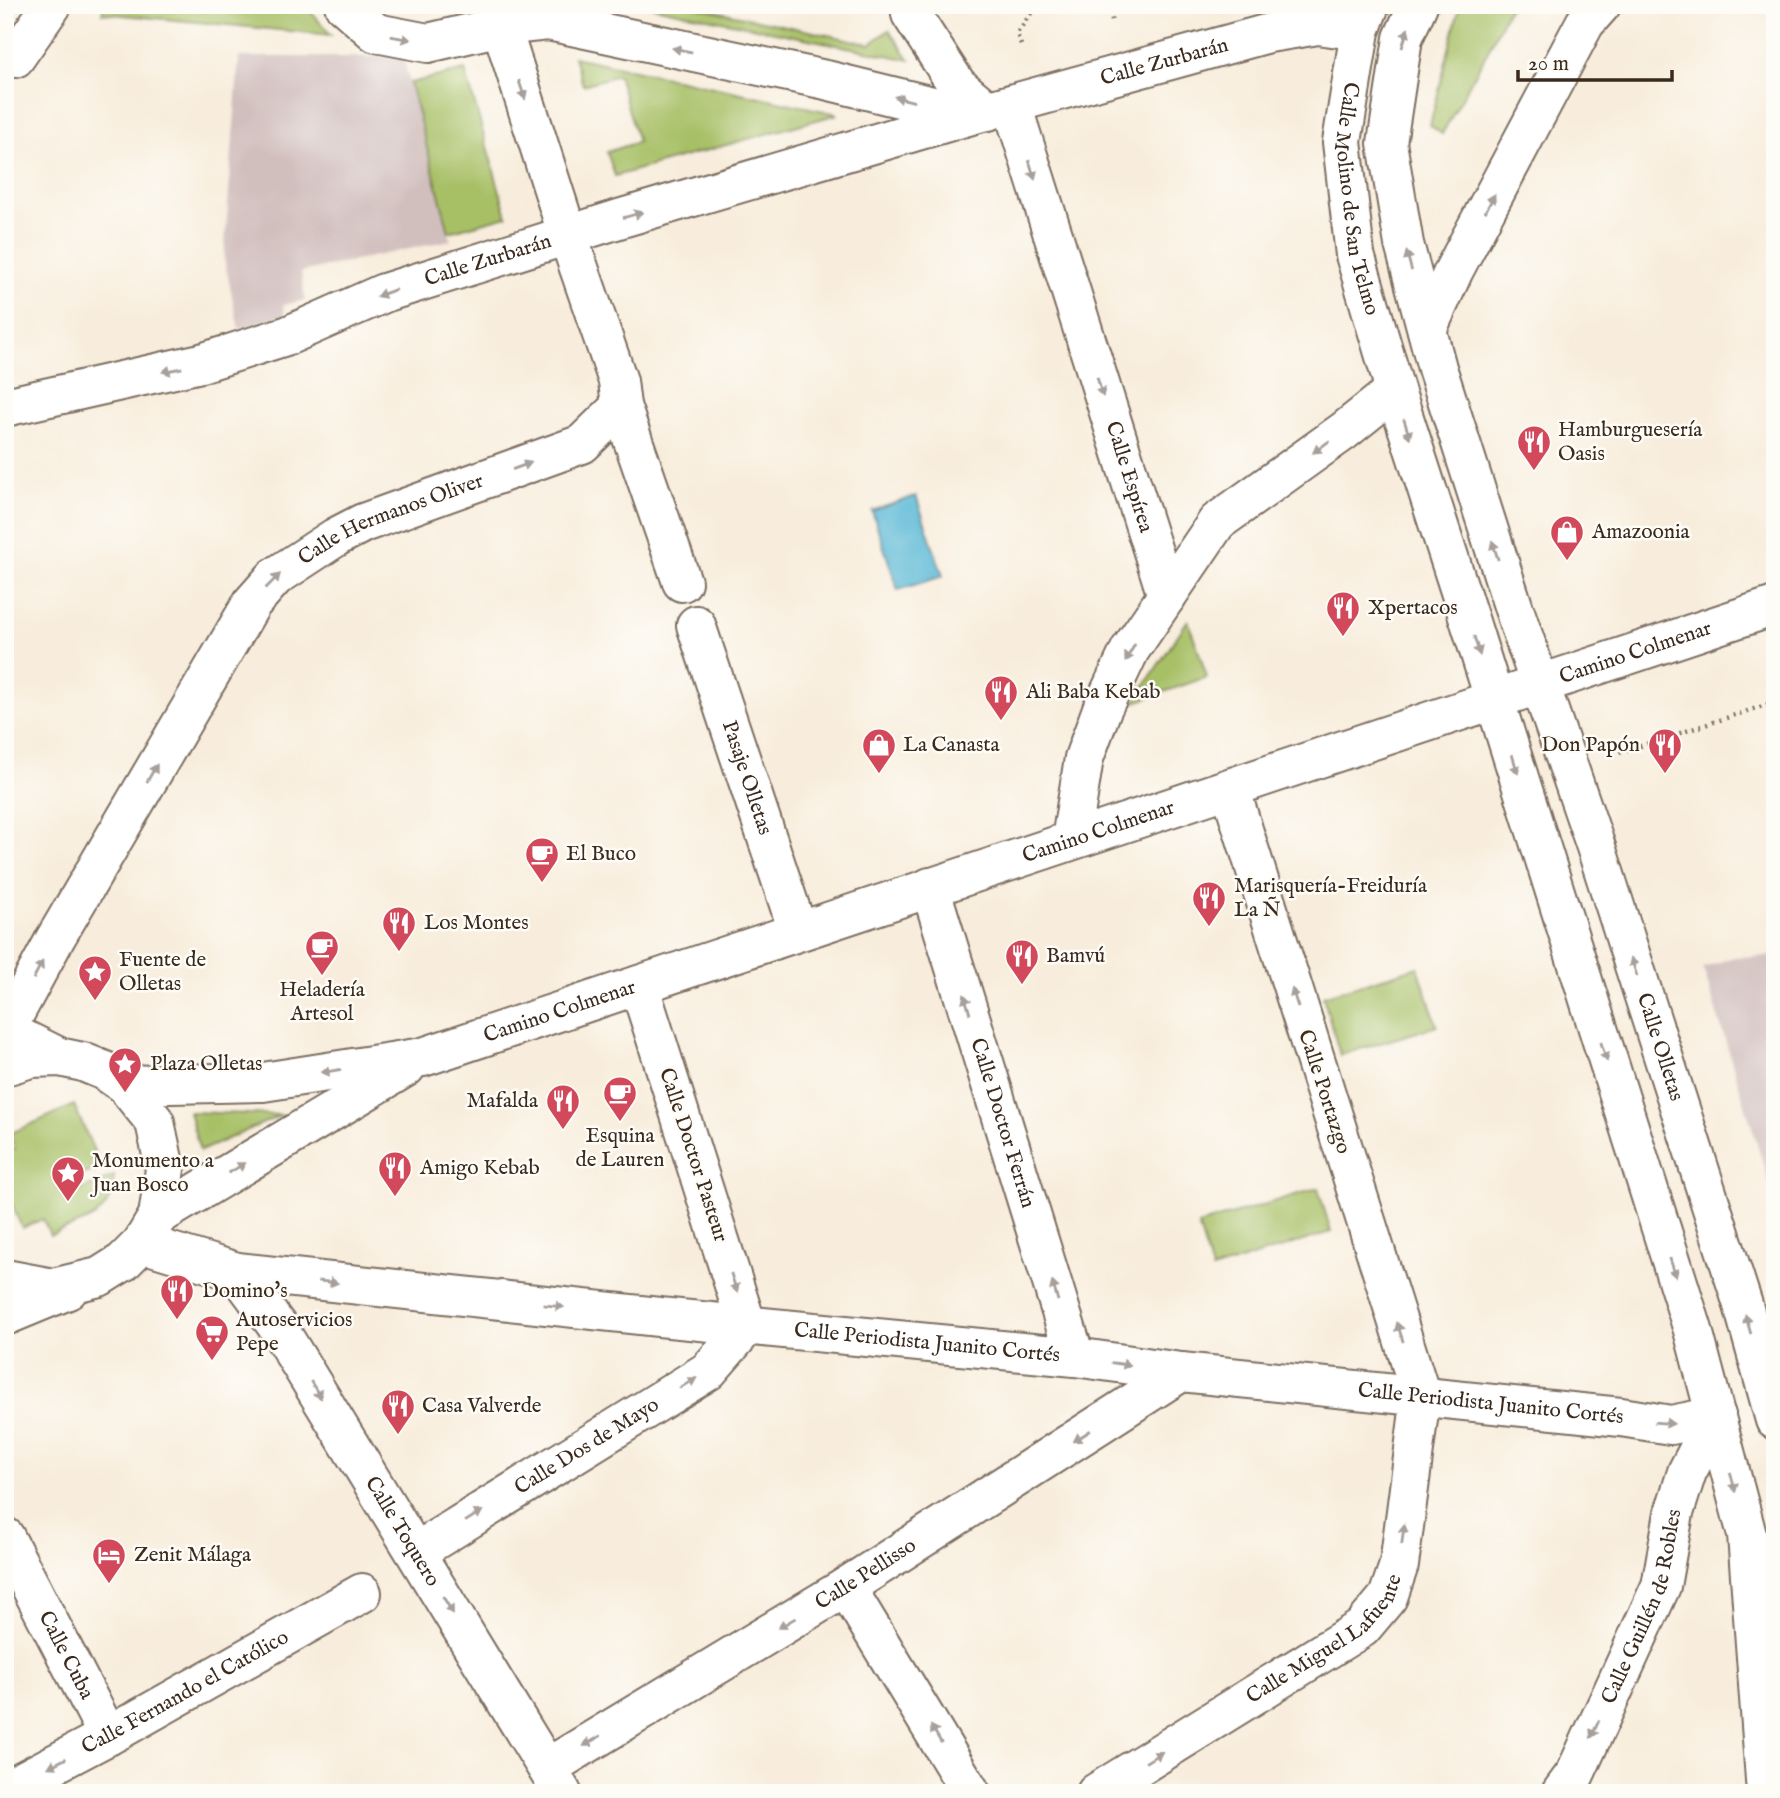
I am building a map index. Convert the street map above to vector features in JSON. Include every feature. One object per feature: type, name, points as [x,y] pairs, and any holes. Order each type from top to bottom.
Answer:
[{"type":"street","points":[[15,58],[52,5]]},
{"type":"street","name":"Calle Zurbarán","points":[[344,5],[376,33],[428,43],[501,26],[548,21],[826,80],[990,110]]},
{"type":"street","name":"Calle Molino de San Telmo","points":[[1418,5],[1403,38],[1387,143],[1404,244],[1427,330],[1539,684]]},
{"type":"street","points":[[1427,330],[1454,270],[1585,23],[1601,5]]},
{"type":"street","points":[[911,14],[957,85],[990,110]]},
{"type":"street","name":"Calle Zurbarán","points":[[5,407],[201,363],[289,335],[384,293],[990,110],[1269,33],[1365,18]]},
{"type":"street","name":"Calle Molino de San Telmo","points":[[1365,18],[1342,142],[1355,256],[1494,699]]},
{"type":"street","points":[[501,26],[568,236],[618,381],[621,406],[682,582]]},
{"type":"street","name":"Calle Espírea","points":[[990,110],[1167,596]]},
{"type":"street","points":[[1071,840],[1084,758],[1102,709],[1130,650],[1217,522],[1395,390]]},
{"type":"street","name":"Calle Hermanos Oliver","points":[[6,1030],[55,939],[252,603],[275,577],[298,560],[363,523],[582,444],[621,406]]},
{"type":"street","name":"Camino Colmenar","points":[[125,1084],[263,1082],[423,1057],[1775,606]]},
{"type":"street","name":"Pasaje Olletas","points":[[696,625],[799,931]]},
{"type":"street","name":"Calle Olletas","points":[[1539,684],[1596,847],[1743,1305],[1774,1416]]},
{"type":"street","points":[[1494,699],[1693,1330],[1747,1535],[1766,1793]]},
{"type":"street","name":"Calle Portazgo","points":[[1230,788],[1421,1396]]},
{"type":"street","name":"Calle Doctor Ferrán","points":[[930,887],[1075,1357]]},
{"type":"street","name":"Calle Doctor Pasteur","points":[[639,985],[747,1326]]},
{"type":"street","points":[[6,1030],[59,1057]]},
{"type":"street","points":[[5,1066],[31,1058],[59,1057],[105,1070],[125,1084],[155,1122],[165,1169],[150,1229],[123,1262],[99,1277],[5,1316]]},
{"type":"street","name":"Camino Colmenar","points":[[150,1229],[423,1057]]},
{"type":"street","name":"Calle Periodista Juanito Cortés","points":[[150,1229],[237,1272],[747,1326],[1075,1357],[1181,1372],[1621,1416],[1671,1424],[1716,1416]]},
{"type":"street","name":"Calle Toquero","points":[[237,1272],[276,1326],[554,1780]]},
{"type":"street","points":[[5,1279],[53,1288],[99,1277]]},
{"type":"street","name":"Calle Dos de Mayo","points":[[416,1552],[708,1371],[747,1326]]},
{"type":"street","name":"Calle Pellisso","points":[[554,1780],[846,1587],[1181,1372]]},
{"type":"street","name":"Calle Miguel Lafuente","points":[[1096,1793],[1362,1628],[1388,1597],[1399,1565],[1421,1396]]},
{"type":"street","name":"Calle Guillén de Robles","points":[[1561,1793],[1575,1773],[1661,1586],[1674,1514],[1687,1472],[1716,1416]]},
{"type":"street","name":"Calle Cuba","points":[[5,1537],[108,1736]]},
{"type":"street","points":[[846,1587],[971,1793]]},
{"type":"street","name":"Calle Fernando el Católico","points":[[5,1790],[108,1736],[362,1593]]},
{"type":"path","points":[[1021,45],[1017,33],[1037,5]]},
{"type":"path","points":[[1108,5],[1112,20]]},
{"type":"path","points":[[1616,768],[1612,755],[1775,702]]},
{"type":"shaded area","points":[[239,57],[403,57],[451,240],[301,272],[305,300],[283,305],[285,315],[239,329],[224,258]]},
{"type":"shaded area","points":[[1775,956],[1775,1202],[1703,968],[1734,957]]},
{"type":"green space","points":[[104,5],[305,5],[331,35],[102,13]]},
{"type":"green space","points":[[644,5],[688,5],[870,44],[889,30],[910,60]]},
{"type":"green space","points":[[1460,5],[1510,5],[1442,134],[1430,125]]},
{"type":"green space","points":[[574,57],[838,114],[615,176],[607,152],[638,142],[618,75],[583,85]]},
{"type":"green space","points":[[465,70],[507,216],[449,232],[410,83]]},
{"type":"green space","points":[[1188,620],[1207,677],[1133,703]]},
{"type":"green space","points":[[1418,967],[1437,1026],[1340,1055],[1323,996]]},
{"type":"green space","points":[[74,1105],[101,1167],[65,1183],[69,1195],[114,1176],[108,1202],[95,1216],[50,1235],[43,1219],[22,1228],[5,1188],[5,1154],[15,1149],[9,1134]]},
{"type":"green space","points":[[189,1112],[282,1115],[200,1151]]},
{"type":"green space","points":[[1318,1188],[1331,1232],[1212,1270],[1198,1225]]},
{"type":"water","points":[[916,496],[943,576],[898,590],[872,511]]},
{"type":"place","name":"Hamburguesería Oasis","points":[[1534,472]]},
{"type":"place","name":"Amazoonia","points":[[1567,562]]},
{"type":"place","name":"Xpertacos","points":[[1343,638]]},
{"type":"place","name":"Ali Baba Kebab","points":[[1001,722]]},
{"type":"place","name":"La Canasta","points":[[879,775]]},
{"type":"place","name":"Don Papón","points":[[1665,775]]},
{"type":"place","name":"El Buco","points":[[542,884]]},
{"type":"place","name":"Marisquería-Freiduría La Ñ","points":[[1209,928]]},
{"type":"place","name":"Los Montes","points":[[399,953]]},
{"type":"place","name":"Heladería Artesol","points":[[322,977]]},
{"type":"place","name":"Bamvú","points":[[1022,986]]},
{"type":"place","name":"Fuente de Olletas","points":[[95,1002]]},
{"type":"place","name":"Plaza Olletas","points":[[125,1094]]},
{"type":"place","name":"Esquina de Lauren","points":[[620,1123]]},
{"type":"place","name":"Mafalda","points":[[563,1131]]},
{"type":"place","name":"Amigo Kebab","points":[[395,1198]]},
{"type":"place","name":"Monumento a Juan Bosco","points":[[68,1203]]},
{"type":"place","name":"Domino's","points":[[177,1321]]},
{"type":"place","name":"Autoservicios Pepe","points":[[212,1362]]},
{"type":"place","name":"Casa Valverde","points":[[398,1436]]},
{"type":"place","name":"Zenit Málaga","points":[[109,1585]]}]
